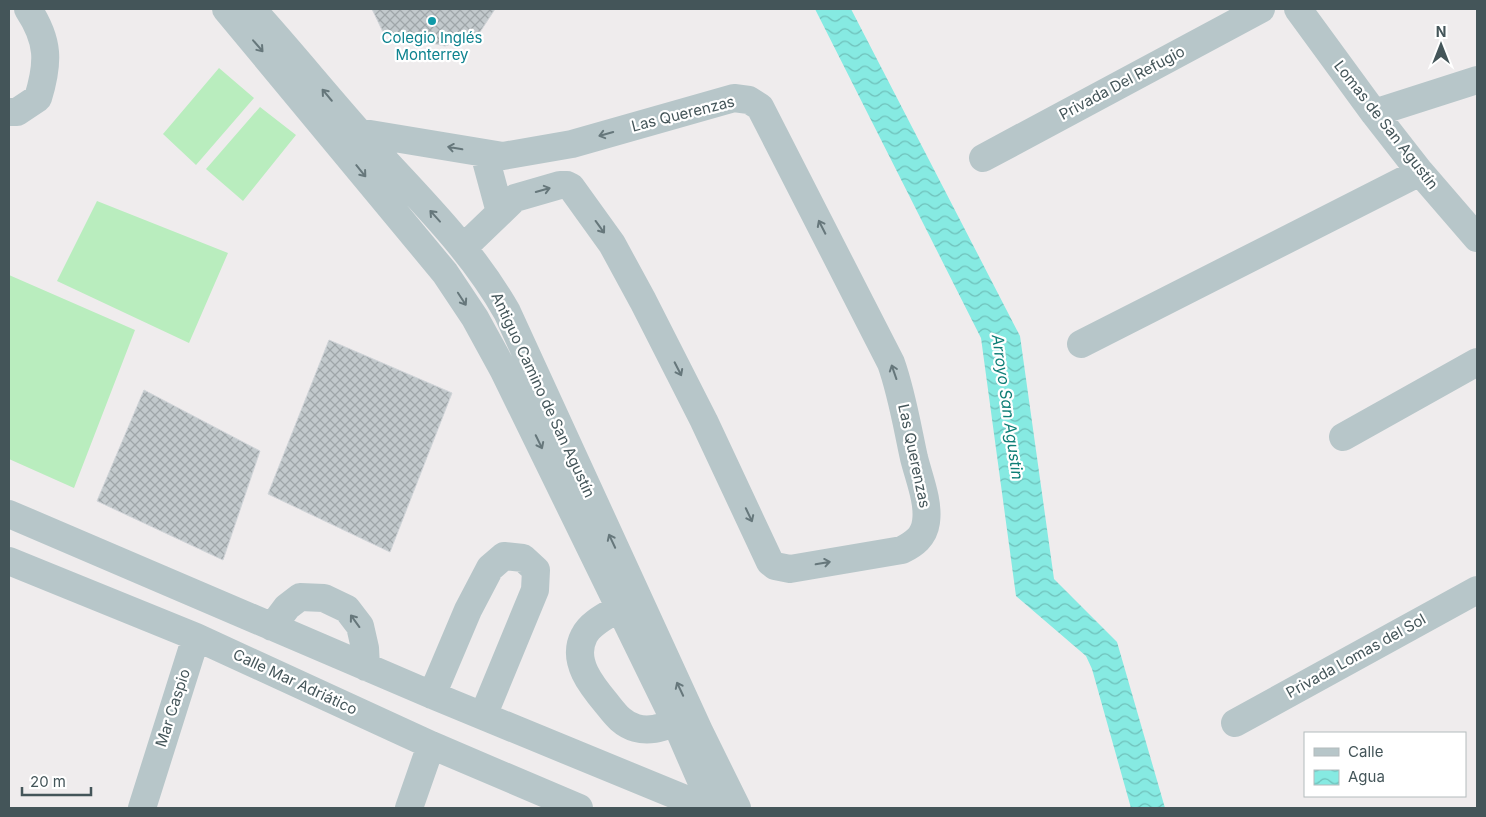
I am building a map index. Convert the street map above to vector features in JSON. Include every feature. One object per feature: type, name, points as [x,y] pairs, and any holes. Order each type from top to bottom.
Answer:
[{"type":"street","points":[[9,112],[16,112],[38,98],[45,75],[45,53],[40,27],[28,9]]},
{"type":"street","name":"Antiguo Camino de San Agustín","points":[[226,9],[445,273],[475,318],[504,371],[680,732],[699,798]]},
{"type":"street","name":"Antiguo Camino de San Agustín","points":[[252,9],[358,132],[463,248],[495,290],[507,312],[699,798]]},
{"type":"street","name":"Privada Del Refugio","points":[[983,158],[1261,9]]},
{"type":"street","name":"Lomas de San Agustín","points":[[1298,9],[1420,172],[1477,238]]},
{"type":"street","points":[[1374,113],[1477,80]]},
{"type":"street","name":"Las Querenzas","points":[[358,132],[503,156],[572,144],[734,98],[749,100],[760,107],[891,363],[903,400],[907,428],[926,507],[926,522],[923,533],[914,544],[902,550],[790,569],[775,566],[770,562],[704,421],[644,301],[612,244],[571,187],[560,185],[515,198],[463,248]]},
{"type":"street","points":[[484,153],[500,212]]},
{"type":"street","points":[[1081,344],[1420,172]]},
{"type":"street","points":[[1344,437],[1477,362]]},
{"type":"street","points":[[9,514],[624,776],[699,798]]},
{"type":"street","points":[[432,695],[468,610],[490,568],[504,556],[523,558],[536,570],[535,590],[495,721]]},
{"type":"street","name":"Calle Mar Adriático","points":[[9,561],[196,637],[431,745],[579,808]]},
{"type":"street","name":"Privada Lomas del Sol","points":[[1235,722],[1477,590]]},
{"type":"street","points":[[272,627],[286,607],[300,597],[324,598],[347,610],[360,626],[365,648],[366,667]]},
{"type":"street","points":[[619,608],[600,619],[584,634],[580,649],[580,658],[584,672],[591,685],[621,721],[633,728],[680,732],[683,760],[676,773],[668,778],[624,776]]},
{"type":"street","name":"Mar Caspio","points":[[142,808],[196,637]]},
{"type":"street","points":[[495,721],[542,755],[699,798]]},
{"type":"street","points":[[409,808],[431,745]]},
{"type":"street","name":"Antiguo Camino de San Agustín","points":[[699,798],[737,808]]},
{"type":"green space","points":[[219,68],[254,98],[196,165],[163,134]]},
{"type":"green space","points":[[260,107],[296,135],[243,201],[206,169]]},
{"type":"green space","points":[[97,201],[228,253],[189,343],[57,281]]},
{"type":"green space","points":[[9,275],[135,330],[74,488],[9,459]]},
{"type":"water","name":"Arroyo San Agustin","points":[[815,9],[851,9],[1020,336],[1054,579],[1117,642],[1165,808],[1131,808],[1092,669],[1086,656],[1016,596],[981,338]]},
{"type":"building","name":"Colegio Inglés Monterrey","points":[[372,9],[495,9],[478,35],[445,46],[383,32]]},
{"type":"building","points":[[329,340],[452,393],[390,552],[268,494]]},
{"type":"building","points":[[144,390],[260,451],[223,560],[97,501]]},
{"type":"place","name":"Colegio Inglés Monterrey","points":[[432,21]]}]
